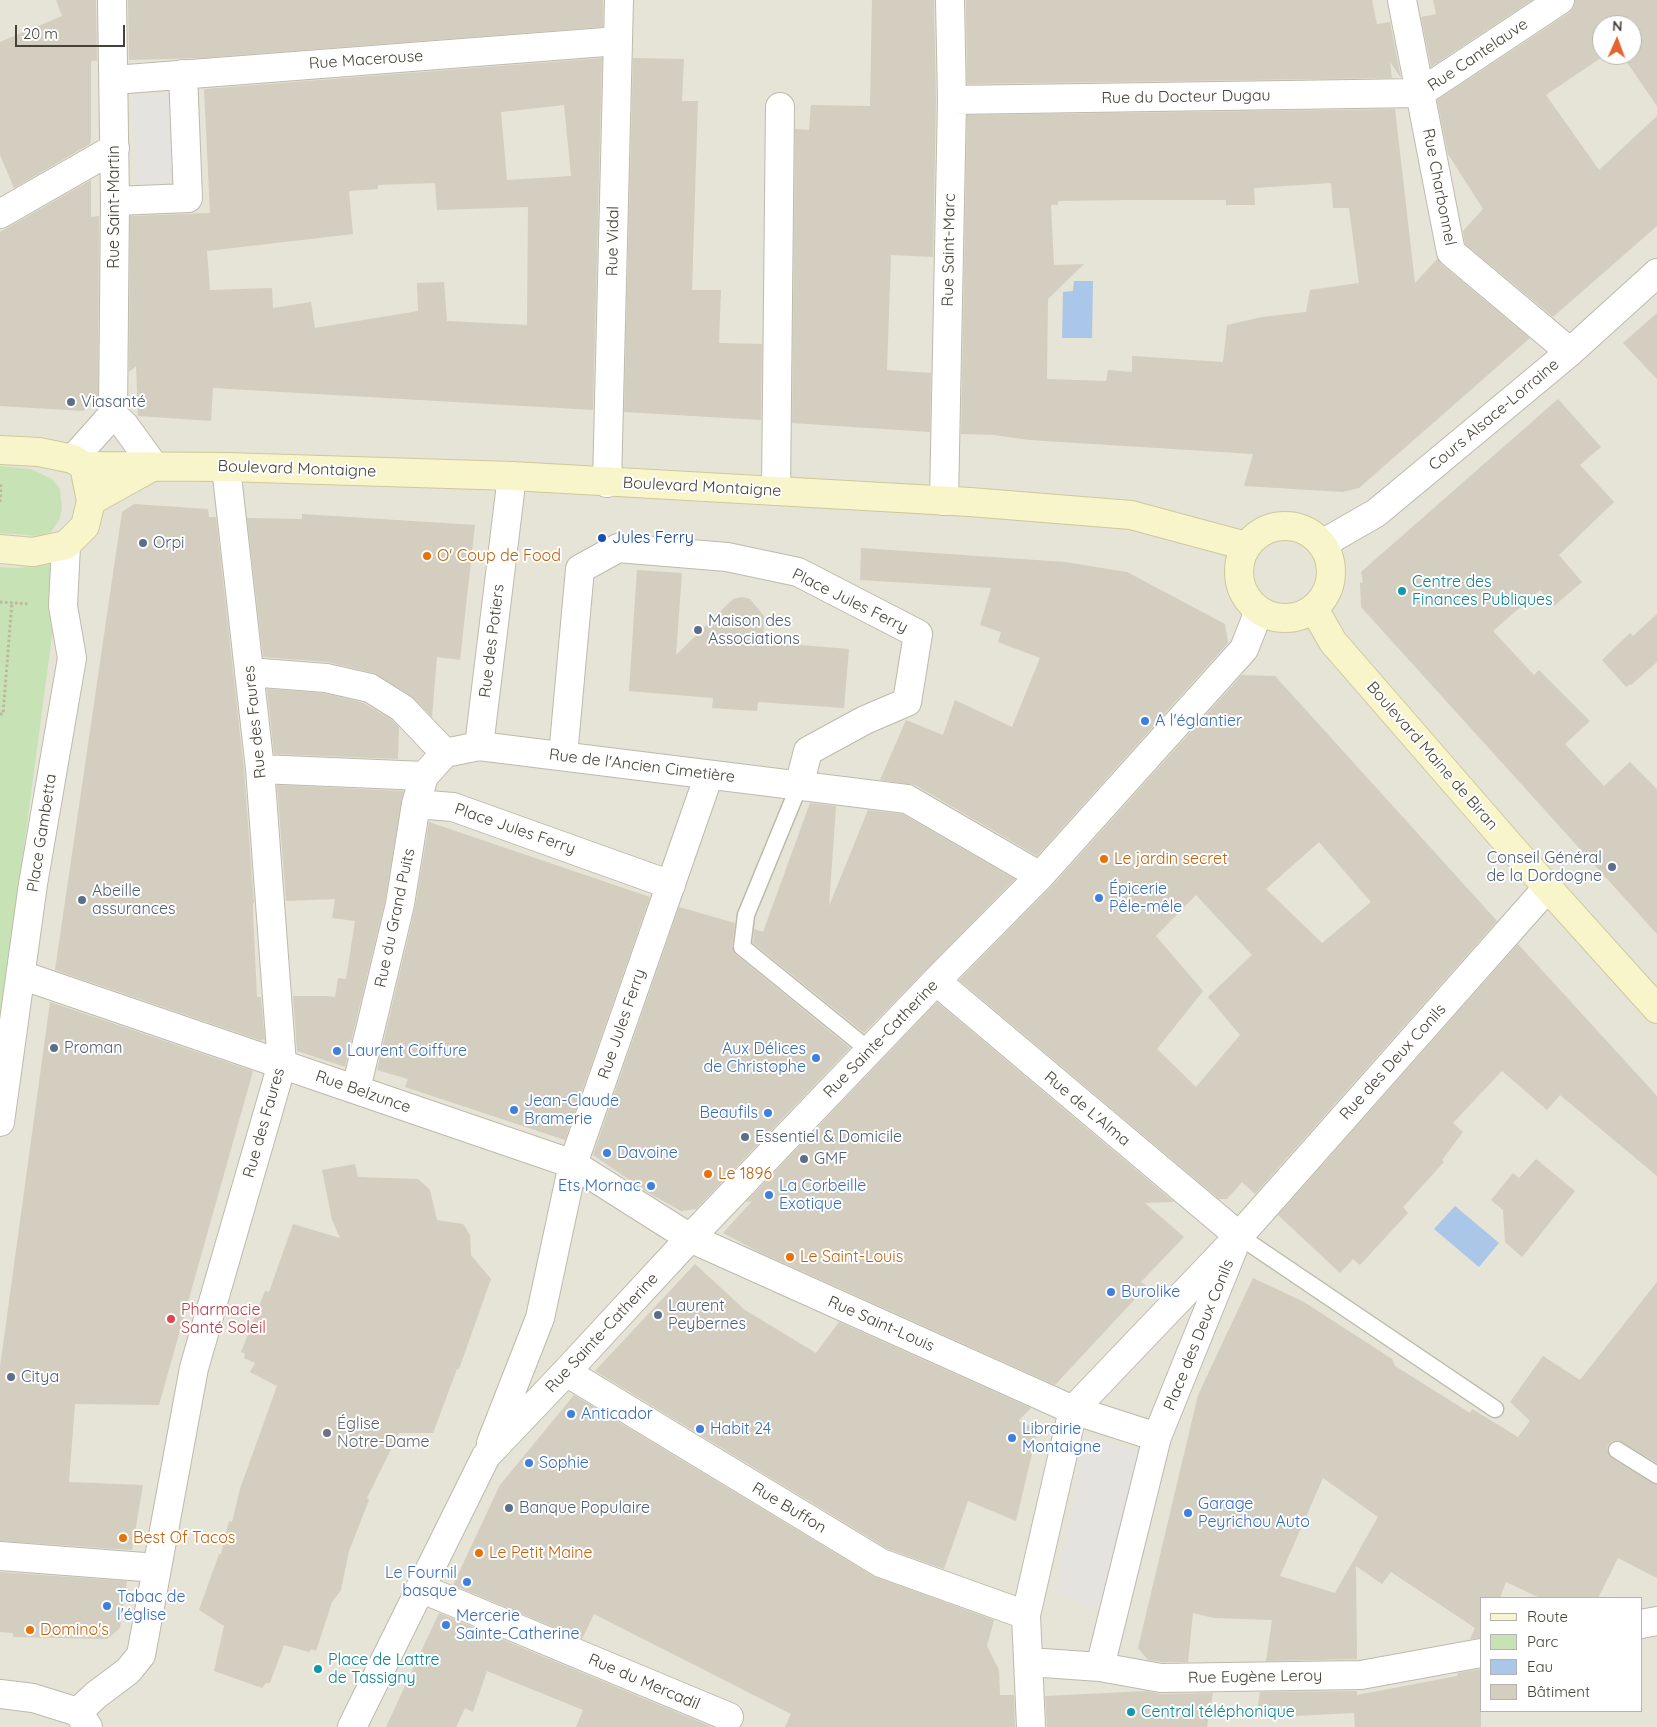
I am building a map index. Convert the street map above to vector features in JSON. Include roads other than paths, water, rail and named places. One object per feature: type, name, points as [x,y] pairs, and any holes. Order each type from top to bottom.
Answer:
[{"type":"main road","name":"Boulevard Montaigne","points":[[0,450],[39,452],[79,463],[512,476],[944,501],[1130,514],[1246,546]]},
{"type":"main road","points":[[0,549],[33,552],[66,544],[85,526],[91,502],[79,463]]},
{"type":"main road","name":"Boulevard Montaigne","points":[[91,502],[154,466]]},
{"type":"main road","points":[[1284,526],[1298,528],[1311,534],[1322,544],[1329,556],[1332,571],[1330,586],[1324,599],[1314,610],[1287,620],[1272,617],[1259,611],[1248,601],[1241,589],[1238,574],[1240,559],[1246,546],[1256,535],[1269,528],[1284,526]]},
{"type":"main road","name":"Boulevard Maine de Biran","points":[[1314,610],[1333,642],[1512,848],[1657,1009]]},
{"type":"street","name":"Rue Saint-Martin","points":[[112,0],[115,148],[113,414]]},
{"type":"street","name":"Rue Vidal","points":[[607,483],[619,0]]},
{"type":"street","name":"Rue Saint-Marc","points":[[944,501],[952,100],[950,0]]},
{"type":"street","name":"Rue Charbonnel","points":[[1402,0],[1451,252],[1570,352]]},
{"type":"street","name":"Rue Cantelauve","points":[[1420,93],[1560,0]]},
{"type":"street","name":"Rue Macerouse","points":[[114,80],[618,41]]},
{"type":"street","points":[[115,201],[188,198],[183,74]]},
{"type":"street","name":"Rue du Docteur Dugau","points":[[952,100],[1420,93]]},
{"type":"street","points":[[776,491],[780,107]]},
{"type":"street","points":[[3,204],[115,148]]},
{"type":"street","name":"Cours Alsace-Lorraine","points":[[1322,544],[1376,513],[1570,352],[1657,274]]},
{"type":"street","points":[[79,463],[113,414],[125,426],[154,466]]},
{"type":"street","name":"Rue des Faures","points":[[83,1719],[96,1695],[128,1671],[141,1654],[194,1368],[282,1064],[260,769],[226,466]]},
{"type":"street","name":"Rue des Potiers","points":[[479,746],[512,476]]},
{"type":"street","name":"Place Gambetta","points":[[0,1122],[33,884],[72,658],[63,606],[66,544]]},
{"type":"street","name":"Place Jules Ferry","points":[[563,756],[580,569],[618,548],[727,557],[798,572],[918,634],[907,702],[865,720],[808,750],[799,786]]},
{"type":"street","name":"Rue Sainte-Catherine","points":[[486,1456],[690,1238],[1040,876],[1244,649],[1259,611]]},
{"type":"street","points":[[249,672],[326,678],[370,688],[402,708],[445,753]]},
{"type":"street","name":"Rue de l'Ancien Cimetière","points":[[445,753],[479,746],[907,799],[1040,876]]},
{"type":"street","name":"Rue du Grand Puits","points":[[356,1089],[400,904],[416,804],[424,776],[445,753]]},
{"type":"street","points":[[260,769],[424,776]]},
{"type":"street","points":[[671,885],[708,774]]},
{"type":"street","name":"Place Jules Ferry","points":[[416,804],[453,806],[671,885]]},
{"type":"street","name":"Rue Jules Ferry","points":[[573,1164],[671,885]]},
{"type":"street","name":"Rue des Deux Conils","points":[[1239,1236],[1548,888]]},
{"type":"street","name":"Rue Belzunce","points":[[21,974],[573,1164],[690,1238]]},
{"type":"street","name":"Rue de L'Alma","points":[[936,982],[1239,1236]]},
{"type":"street","name":"Rue Sainte-Catherine","points":[[352,1727],[486,1456],[540,1318],[573,1164]]},
{"type":"street","name":"Place des Deux Conils","points":[[1073,1410],[1239,1236]]},
{"type":"street","name":"Place des Deux Conils","points":[[1100,1667],[1157,1437],[1239,1236]]},
{"type":"street","name":"Rue Saint-Louis","points":[[690,1238],[1073,1410],[1157,1437]]},
{"type":"street","name":"Rue Buffon","points":[[566,1372],[881,1563],[1026,1615]]},
{"type":"street","points":[[1030,1727],[1026,1615],[1073,1410]]},
{"type":"street","points":[[0,1556],[157,1568]]},
{"type":"street","name":"Rue du Mercadil","points":[[420,1588],[729,1717]]},
{"type":"street","points":[[1642,1624],[1657,1621]]},
{"type":"street","name":"Rue Eugène Leroy","points":[[1029,1662],[1100,1667],[1161,1678],[1361,1675],[1480,1653]]},
{"type":"street","points":[[0,1694],[33,1698],[83,1719]]},
{"type":"lane","points":[[799,786],[746,915],[742,947],[870,1051]]},
{"type":"lane","points":[[1239,1236],[1495,1409]]},
{"type":"lane","points":[[1617,1450],[1657,1475]]},
{"type":"water","points":[[1074,281],[1093,281],[1092,338],[1062,338],[1063,292],[1073,291]]},
{"type":"water","points":[[1455,1206],[1499,1243],[1479,1267],[1434,1229]]},
{"type":"place","name":"Viasanté","points":[[71,402]]},
{"type":"place","name":"Jules Ferry","points":[[602,538]]},
{"type":"place","name":"Orpi","points":[[143,543]]},
{"type":"place","name":"O' Coup de Food","points":[[427,556]]},
{"type":"place","name":"Centre des Finances Publiques","points":[[1402,591]]},
{"type":"place","name":"Maison des Associations","points":[[698,630]]},
{"type":"place","name":"A l'églantier","points":[[1145,721]]},
{"type":"place","name":"Le jardin secret","points":[[1104,859]]},
{"type":"place","name":"Conseil Général de la Dordogne","points":[[1612,867]]},
{"type":"place","name":"Épicerie Pêle-mêle","points":[[1099,898]]},
{"type":"place","name":"Abeille assurances","points":[[82,900]]},
{"type":"place","name":"Proman","points":[[54,1048]]},
{"type":"place","name":"Laurent Coiffure","points":[[337,1051]]},
{"type":"place","name":"Aux Délices de Christophe","points":[[816,1058]]},
{"type":"place","name":"Jean-Claude Bramerie","points":[[514,1110]]},
{"type":"place","name":"Beaufils","points":[[768,1113]]},
{"type":"place","name":"Essentiel & Domicile","points":[[745,1137]]},
{"type":"place","name":"Davoine","points":[[607,1153]]},
{"type":"place","name":"GMF","points":[[804,1159]]},
{"type":"place","name":"Le 1896","points":[[708,1174]]},
{"type":"place","name":"Ets Mornac","points":[[651,1186]]},
{"type":"place","name":"La Corbeille Exotique","points":[[769,1195]]},
{"type":"place","name":"Le Saint-Louis","points":[[790,1257]]},
{"type":"place","name":"Burolike","points":[[1111,1292]]},
{"type":"place","name":"Laurent Peybernes","points":[[658,1315]]},
{"type":"place","name":"Pharmacie Santé Soleil","points":[[171,1319]]},
{"type":"place","name":"Citya","points":[[11,1377]]},
{"type":"place","name":"Anticador","points":[[571,1414]]},
{"type":"place","name":"Habit 24","points":[[700,1429]]},
{"type":"place","name":"Église Notre-Dame","points":[[327,1433]]},
{"type":"place","name":"Librairie Montaigne","points":[[1012,1438]]},
{"type":"place","name":"Sophie","points":[[529,1463]]},
{"type":"place","name":"Banque Populaire","points":[[509,1508]]},
{"type":"place","name":"Garage Peyrichou Auto","points":[[1188,1513]]},
{"type":"place","name":"Best Of Tacos","points":[[123,1538]]},
{"type":"place","name":"Le Petit Maine","points":[[479,1553]]},
{"type":"place","name":"Le Fournil basque","points":[[467,1582]]},
{"type":"place","name":"Tabac de l'église","points":[[107,1606]]},
{"type":"place","name":"Mercerie Sainte-Catherine","points":[[446,1625]]},
{"type":"place","name":"Domino's","points":[[30,1630]]},
{"type":"place","name":"Place de Lattre de Tassigny","points":[[318,1669]]},
{"type":"place","name":"Central téléphonique","points":[[1131,1712]]}]
